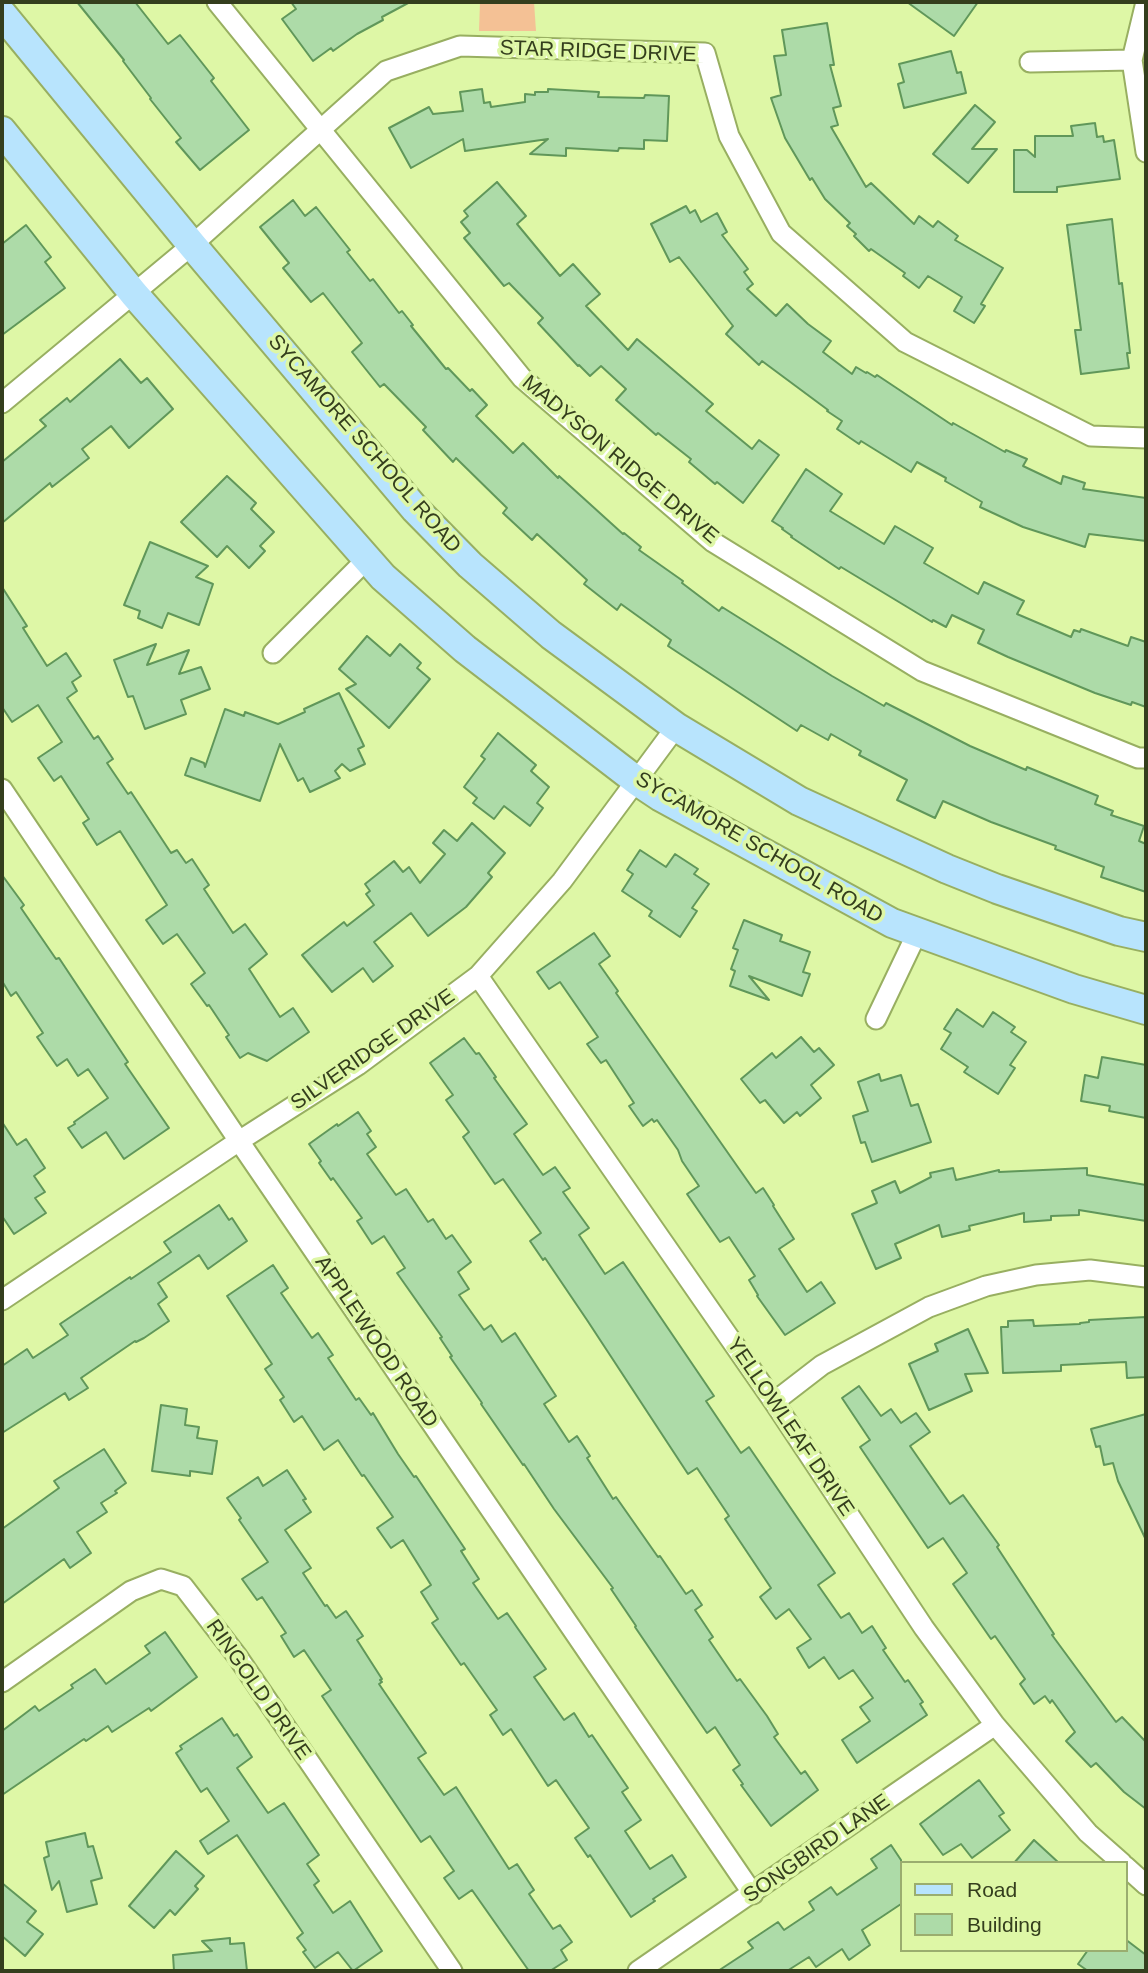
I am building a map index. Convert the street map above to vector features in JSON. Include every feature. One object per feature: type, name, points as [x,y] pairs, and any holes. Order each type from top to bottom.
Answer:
[{"type":"main road","name":"SYCAMORE SCHOOL ROAD","points":[[2,14],[192,246],[415,509],[470,565],[551,635],[676,727],[799,801],[997,889],[1119,932],[1146,937]]},
{"type":"main road","name":"SYCAMORE SCHOOL ROAD","points":[[2,131],[134,294],[366,559],[465,649],[661,797],[892,923],[1074,989],[1146,1010]]},
{"type":"street","name":"MADYSON RIDGE DRIVE","points":[[218,2],[522,378],[713,542],[922,671],[1138,758],[1146,758]]},
{"type":"street","points":[[1146,2],[1132,60],[1146,152]]},
{"type":"street","name":"STAR RIDGE DRIVE","points":[[2,403],[192,246],[386,71],[460,46],[705,53],[729,136],[782,233],[905,342],[1091,436],[1146,438]]},
{"type":"street","points":[[1030,62],[1132,60]]},
{"type":"street","points":[[273,653],[366,559]]},
{"type":"street","name":"SILVERIDGE DRIVE","points":[[2,1300],[239,1141],[358,1065],[478,975],[562,881],[676,727]]},
{"type":"street","name":"APPLEWOOD ROAD","points":[[2,789],[753,1894]]},
{"type":"street","points":[[876,1018],[918,931]]},
{"type":"street","name":"YELLOWLEAF DRIVE","points":[[478,975],[774,1402],[924,1628],[995,1725],[1088,1833],[1120,1861]]},
{"type":"street","points":[[774,1402],[822,1365],[929,1307],[986,1286],[1036,1275],[1090,1270],[1146,1278]]},
{"type":"street","name":"RINGOLD DRIVE","points":[[2,1682],[131,1591],[161,1579],[183,1586],[237,1656],[452,1971]]},
{"type":"street","name":"SONGBIRD LANE","points":[[638,1971],[995,1725]]},
{"type":"street","name":"YELLOWLEAF DRIVE","points":[[1127,1868],[1146,1885]]},
{"type":"shaded area","points":[[480,2],[534,2],[536,31],[479,31]]},
{"type":"building","points":[[77,2],[135,2],[168,44],[180,35],[214,78],[211,81],[249,130],[200,170],[176,142],[181,138],[124,60]]},
{"type":"building","points":[[291,2],[410,2],[313,61],[282,19],[296,9]]},
{"type":"building","points":[[907,2],[978,2],[954,36]]},
{"type":"building","points":[[827,23],[834,65],[830,65],[841,106],[833,108],[838,125],[831,127],[866,187],[871,183],[914,224],[919,216],[933,227],[938,221],[958,236],[955,240],[1003,268],[981,304],[985,306],[974,323],[954,311],[962,297],[928,276],[919,288],[903,276],[905,273],[871,249],[869,251],[847,226],[850,223],[825,199],[812,178],[810,180],[785,138],[771,98],[781,95],[774,56],[786,55],[782,30]]},
{"type":"building","points":[[951,51],[957,73],[961,72],[966,93],[904,108],[898,84],[904,82],[899,64]]},
{"type":"building","points":[[482,89],[484,103],[490,102],[491,107],[525,102],[525,94],[535,95],[535,92],[548,92],[548,89],[599,92],[598,97],[669,96],[667,141],[644,140],[644,149],[619,148],[618,151],[566,148],[566,156],[530,154],[548,139],[465,151],[463,139],[411,168],[389,128],[429,107],[433,114],[463,111],[460,92]]},
{"type":"building","points":[[975,105],[995,122],[972,149],[997,149],[968,183],[933,154]]},
{"type":"building","points":[[1095,123],[1097,137],[1103,136],[1104,142],[1114,140],[1120,179],[1057,187],[1057,192],[1014,192],[1014,150],[1027,150],[1035,157],[1035,136],[1073,136],[1071,126]]},
{"type":"building","points":[[497,182],[526,216],[517,224],[560,276],[573,264],[600,294],[586,306],[628,350],[637,339],[713,404],[706,411],[752,449],[759,440],[779,455],[743,503],[717,482],[715,484],[689,462],[691,459],[658,433],[656,435],[616,400],[626,389],[601,366],[590,376],[578,366],[538,323],[543,318],[509,283],[504,286],[464,238],[470,233],[461,222],[468,216],[464,211]]},
{"type":"building","points":[[293,200],[305,216],[316,207],[350,250],[347,252],[370,281],[373,279],[399,313],[402,311],[446,369],[470,391],[472,389],[487,405],[476,416],[513,453],[523,443],[558,478],[559,476],[641,547],[639,550],[719,611],[722,607],[884,706],[886,703],[970,746],[1026,770],[1027,767],[1098,796],[1095,804],[1113,811],[1111,815],[1144,826],[1139,841],[1146,844],[1146,892],[1101,877],[1104,867],[943,801],[935,818],[897,800],[907,780],[859,755],[861,751],[831,734],[828,740],[801,725],[797,731],[668,646],[671,640],[621,604],[617,610],[584,584],[587,580],[537,534],[532,540],[503,513],[507,508],[456,458],[453,462],[423,430],[426,427],[384,384],[380,387],[352,352],[362,343],[323,293],[311,302],[283,268],[289,263],[260,227]]},
{"type":"building","points":[[686,206],[690,213],[695,210],[701,222],[717,213],[727,232],[722,235],[748,269],[744,272],[753,284],[747,289],[776,316],[787,304],[831,341],[823,352],[852,374],[856,367],[875,377],[877,375],[952,425],[953,423],[1005,452],[1006,450],[1027,459],[1023,466],[1061,484],[1063,476],[1085,483],[1083,489],[1146,498],[1146,541],[1089,534],[1085,547],[1023,527],[980,507],[982,502],[917,462],[911,472],[837,429],[842,421],[762,361],[759,365],[726,334],[733,326],[679,257],[670,262],[651,224]]},
{"type":"building","points":[[1112,219],[1130,353],[1127,353],[1129,368],[1081,374],[1075,330],[1081,330],[1067,225]]},
{"type":"building","points":[[26,225],[51,257],[45,262],[65,288],[2,335],[2,244]]},
{"type":"building","points":[[120,359],[141,383],[147,378],[173,409],[129,448],[111,426],[82,449],[89,458],[52,487],[50,483],[2,523],[2,462],[46,426],[40,420],[67,398],[70,402]]},
{"type":"building","points":[[806,469],[842,494],[830,511],[884,544],[895,526],[933,548],[924,563],[978,594],[984,582],[1024,601],[1017,614],[1071,637],[1074,630],[1080,632],[1081,629],[1128,646],[1131,637],[1146,642],[1146,707],[1095,693],[978,643],[984,630],[952,615],[946,627],[933,620],[932,622],[841,567],[839,569],[791,537],[772,521]]},
{"type":"building","points":[[227,476],[256,503],[251,509],[274,532],[260,546],[265,551],[249,568],[227,546],[217,557],[181,522]]},
{"type":"building","points":[[150,542],[208,566],[196,577],[213,584],[199,625],[168,613],[162,628],[138,618],[140,611],[124,605]]},
{"type":"building","points":[[2,587],[27,626],[23,628],[47,666],[66,653],[81,676],[72,682],[77,691],[67,698],[94,739],[98,736],[113,759],[107,763],[128,794],[131,792],[171,853],[177,850],[186,863],[192,859],[209,885],[204,889],[233,933],[245,924],[267,954],[249,969],[280,1017],[293,1008],[309,1032],[267,1061],[248,1053],[240,1058],[226,1037],[229,1035],[191,984],[205,973],[177,934],[163,944],[146,920],[167,905],[120,831],[97,845],[83,823],[89,819],[61,776],[54,781],[38,758],[62,742],[38,705],[12,722],[2,707]]},
{"type":"building","points":[[367,636],[390,656],[400,644],[421,663],[417,668],[430,679],[389,728],[346,689],[356,684],[339,669]]},
{"type":"building","points":[[156,644],[147,665],[189,650],[179,674],[201,667],[210,689],[181,700],[186,714],[145,729],[133,696],[128,697],[114,660]]},
{"type":"building","points":[[339,693],[364,746],[358,749],[365,764],[350,771],[342,764],[335,771],[340,778],[310,792],[303,778],[298,781],[280,744],[260,801],[185,775],[191,758],[204,763],[205,767],[225,709],[244,716],[245,712],[278,724]]},
{"type":"building","points":[[498,733],[536,765],[531,771],[549,787],[537,803],[543,808],[530,826],[504,806],[494,819],[473,803],[477,798],[464,787],[485,759],[481,756]]},
{"type":"building","points":[[472,823],[505,853],[488,873],[492,877],[466,907],[428,936],[411,913],[374,942],[393,966],[373,982],[363,968],[332,992],[302,955],[344,922],[347,926],[374,905],[366,894],[370,891],[365,884],[394,861],[403,872],[409,867],[420,883],[445,854],[433,843],[444,830],[457,841]]},
{"type":"building","points":[[640,850],[666,867],[675,854],[698,869],[694,874],[709,884],[692,908],[697,911],[680,937],[649,916],[652,911],[622,891],[633,874],[627,870]]},
{"type":"building","points":[[2,875],[24,905],[21,908],[56,959],[59,958],[128,1062],[125,1064],[169,1128],[124,1159],[106,1132],[82,1148],[68,1128],[108,1098],[88,1069],[78,1076],[67,1059],[57,1066],[37,1037],[43,1033],[16,992],[11,996],[2,981]]},
{"type":"building","points":[[744,920],[782,935],[780,941],[810,952],[803,972],[810,974],[802,996],[749,976],[769,1000],[730,986],[735,971],[731,969],[738,950],[733,948]]},
{"type":"building","points":[[594,933],[610,956],[599,964],[618,991],[616,993],[756,1193],[763,1188],[774,1205],[794,1239],[779,1249],[807,1292],[821,1282],[835,1303],[785,1335],[757,1296],[749,1280],[755,1276],[729,1237],[720,1242],[687,1194],[699,1186],[678,1150],[657,1120],[654,1122],[652,1119],[643,1126],[629,1106],[634,1103],[606,1060],[601,1063],[587,1044],[598,1037],[560,982],[549,989],[537,972]]},
{"type":"building","points":[[957,1009],[983,1027],[993,1012],[1015,1027],[1011,1032],[1026,1042],[1010,1065],[1015,1068],[998,1094],[964,1072],[968,1067],[941,1049],[951,1033],[944,1029]]},
{"type":"building","points":[[801,1037],[814,1052],[819,1048],[834,1065],[811,1085],[821,1098],[800,1116],[797,1112],[784,1123],[765,1100],[760,1103],[741,1079],[772,1053],[776,1058]]},
{"type":"building","points":[[464,1038],[476,1054],[479,1053],[527,1124],[514,1134],[543,1175],[555,1167],[570,1188],[563,1192],[589,1228],[579,1235],[605,1274],[623,1262],[714,1396],[706,1401],[741,1453],[749,1447],[835,1573],[818,1585],[841,1618],[849,1613],[862,1633],[872,1626],[886,1648],[883,1650],[923,1702],[920,1704],[927,1715],[857,1763],[842,1740],[870,1721],[860,1707],[873,1698],[853,1670],[839,1679],[824,1657],[809,1668],[797,1648],[811,1639],[789,1609],[776,1619],[760,1597],[771,1588],[725,1519],[729,1516],[697,1468],[688,1474],[545,1258],[543,1260],[530,1241],[541,1233],[503,1179],[495,1184],[463,1137],[469,1132],[446,1100],[453,1095],[430,1063]]},
{"type":"building","points":[[1102,1057],[1146,1065],[1146,1118],[1109,1111],[1110,1106],[1081,1101],[1085,1075],[1098,1078]]},
{"type":"building","points":[[879,1074],[881,1081],[901,1075],[911,1106],[918,1104],[931,1142],[872,1162],[865,1142],[861,1143],[853,1116],[868,1111],[858,1082]]},
{"type":"building","points":[[358,1112],[371,1131],[367,1134],[376,1147],[367,1154],[396,1195],[406,1189],[428,1222],[433,1219],[446,1239],[452,1235],[471,1262],[458,1272],[469,1289],[459,1295],[484,1330],[491,1325],[502,1342],[515,1333],[556,1396],[544,1404],[569,1442],[577,1436],[590,1456],[587,1458],[613,1499],[616,1497],[686,1594],[692,1590],[702,1605],[695,1610],[713,1637],[709,1640],[737,1681],[740,1679],[767,1716],[778,1734],[774,1737],[801,1774],[805,1771],[818,1790],[771,1826],[741,1785],[743,1784],[733,1770],[740,1765],[715,1727],[707,1733],[635,1627],[611,1589],[613,1588],[554,1509],[450,1357],[452,1356],[440,1338],[442,1337],[397,1273],[405,1268],[384,1236],[372,1244],[357,1221],[362,1218],[319,1163],[321,1161],[309,1144]]},
{"type":"building","points":[[2,1122],[17,1145],[26,1139],[45,1168],[34,1176],[45,1192],[35,1198],[46,1213],[14,1234],[2,1216]]},
{"type":"building","points":[[953,1168],[956,1180],[999,1170],[1087,1168],[1087,1175],[1146,1185],[1146,1221],[1079,1210],[1079,1215],[1051,1216],[1051,1220],[1024,1222],[1024,1213],[969,1226],[970,1230],[942,1237],[939,1225],[895,1244],[901,1258],[876,1269],[852,1214],[877,1203],[872,1191],[895,1181],[900,1193],[931,1177],[930,1173]]},
{"type":"building","points":[[219,1205],[229,1220],[232,1218],[247,1241],[208,1269],[199,1255],[158,1283],[167,1297],[158,1304],[169,1321],[81,1378],[88,1388],[69,1400],[65,1393],[2,1433],[2,1366],[27,1349],[33,1358],[68,1335],[60,1324],[171,1252],[164,1242]]},
{"type":"building","points":[[273,1265],[288,1288],[281,1293],[312,1338],[318,1333],[333,1355],[328,1358],[356,1400],[359,1398],[371,1415],[373,1413],[398,1454],[465,1549],[461,1551],[479,1579],[473,1583],[498,1619],[507,1613],[546,1669],[534,1677],[564,1720],[574,1713],[628,1788],[622,1792],[641,1820],[625,1831],[650,1869],[672,1855],[686,1877],[631,1917],[590,1855],[588,1857],[575,1838],[589,1828],[556,1780],[548,1786],[511,1729],[503,1735],[490,1715],[497,1710],[432,1623],[438,1619],[421,1592],[431,1585],[403,1540],[391,1548],[377,1528],[393,1517],[338,1440],[324,1450],[302,1416],[294,1422],[280,1400],[284,1397],[265,1369],[272,1364],[227,1296]]},
{"type":"building","points":[[1146,1317],[1146,1377],[1127,1378],[1126,1362],[1061,1365],[1061,1371],[1003,1373],[1001,1327],[1008,1327],[1008,1321],[1033,1320],[1034,1326]]},
{"type":"building","points":[[968,1329],[988,1373],[965,1374],[972,1391],[929,1410],[909,1364],[938,1351],[935,1344]]},
{"type":"building","points":[[859,1386],[881,1416],[891,1409],[901,1423],[916,1413],[930,1432],[910,1446],[950,1504],[963,1495],[999,1545],[997,1547],[1054,1634],[1052,1635],[1116,1722],[1122,1717],[1146,1742],[1146,1809],[1124,1792],[1096,1763],[1091,1767],[1066,1741],[1075,1732],[1052,1700],[1050,1703],[1045,1696],[1034,1704],[1020,1684],[1025,1679],[995,1636],[991,1639],[953,1584],[967,1573],[943,1538],[928,1548],[860,1447],[870,1440],[842,1398]]},
{"type":"building","points":[[161,1405],[187,1409],[185,1425],[199,1427],[197,1438],[217,1441],[212,1474],[190,1471],[190,1476],[152,1471]]},
{"type":"building","points":[[1146,1414],[1146,1540],[1118,1481],[1113,1463],[1104,1465],[1100,1446],[1096,1447],[1091,1429]]},
{"type":"building","points":[[104,1449],[126,1483],[115,1491],[117,1493],[101,1503],[107,1512],[77,1532],[91,1553],[70,1568],[64,1559],[2,1604],[2,1529],[59,1488],[54,1481]]},
{"type":"building","points":[[287,1470],[306,1499],[303,1500],[311,1512],[285,1530],[311,1568],[303,1573],[336,1618],[346,1611],[363,1636],[357,1640],[382,1679],[379,1684],[426,1753],[418,1758],[444,1795],[456,1787],[509,1869],[517,1864],[534,1890],[529,1894],[553,1929],[560,1925],[572,1942],[561,1950],[567,1960],[550,1971],[529,1971],[472,1890],[459,1899],[444,1878],[454,1871],[430,1836],[421,1842],[322,1696],[331,1690],[304,1650],[294,1657],[281,1636],[286,1633],[262,1597],[257,1600],[242,1579],[268,1562],[227,1498],[258,1477],[263,1486]]},
{"type":"building","points":[[165,1632],[197,1677],[151,1711],[149,1708],[112,1732],[108,1726],[86,1741],[84,1739],[2,1795],[2,1731],[35,1706],[39,1711],[95,1669],[106,1684],[150,1653],[145,1646]]},
{"type":"building","points":[[222,1718],[234,1736],[237,1734],[252,1757],[237,1768],[268,1813],[284,1803],[319,1855],[307,1864],[319,1881],[314,1885],[333,1913],[350,1901],[382,1951],[353,1971],[338,1952],[315,1968],[297,1938],[303,1933],[237,1835],[208,1854],[200,1841],[229,1821],[207,1788],[201,1792],[176,1753],[182,1749],[180,1746]]},
{"type":"building","points":[[979,1780],[1004,1813],[999,1816],[1010,1830],[972,1858],[961,1844],[943,1855],[920,1824]]},
{"type":"building","points":[[85,1833],[88,1847],[93,1846],[102,1878],[91,1881],[97,1904],[67,1912],[59,1881],[52,1890],[44,1858],[49,1856],[46,1842]]},
{"type":"building","points":[[1034,1840],[1057,1861],[1016,1861]]},
{"type":"building","points":[[891,1845],[901,1861],[900,1905],[862,1930],[870,1945],[849,1960],[842,1949],[816,1967],[809,1957],[787,1971],[718,1971],[753,1948],[748,1942],[778,1922],[784,1930],[814,1910],[809,1902],[831,1887],[837,1895],[877,1868],[871,1859]]},
{"type":"building","points":[[176,1851],[204,1876],[195,1886],[198,1889],[175,1915],[170,1910],[154,1928],[129,1906]]},
{"type":"building","points":[[2,1883],[36,1911],[27,1922],[43,1934],[25,1956],[2,1936]]},
{"type":"building","points":[[230,1938],[230,1944],[244,1943],[247,1971],[174,1971],[173,1955],[212,1951],[202,1941]]},
{"type":"building","points":[[1127,1941],[1146,1955],[1146,1971],[1088,1971],[1078,1964],[1087,1952],[1127,1952]]}]
